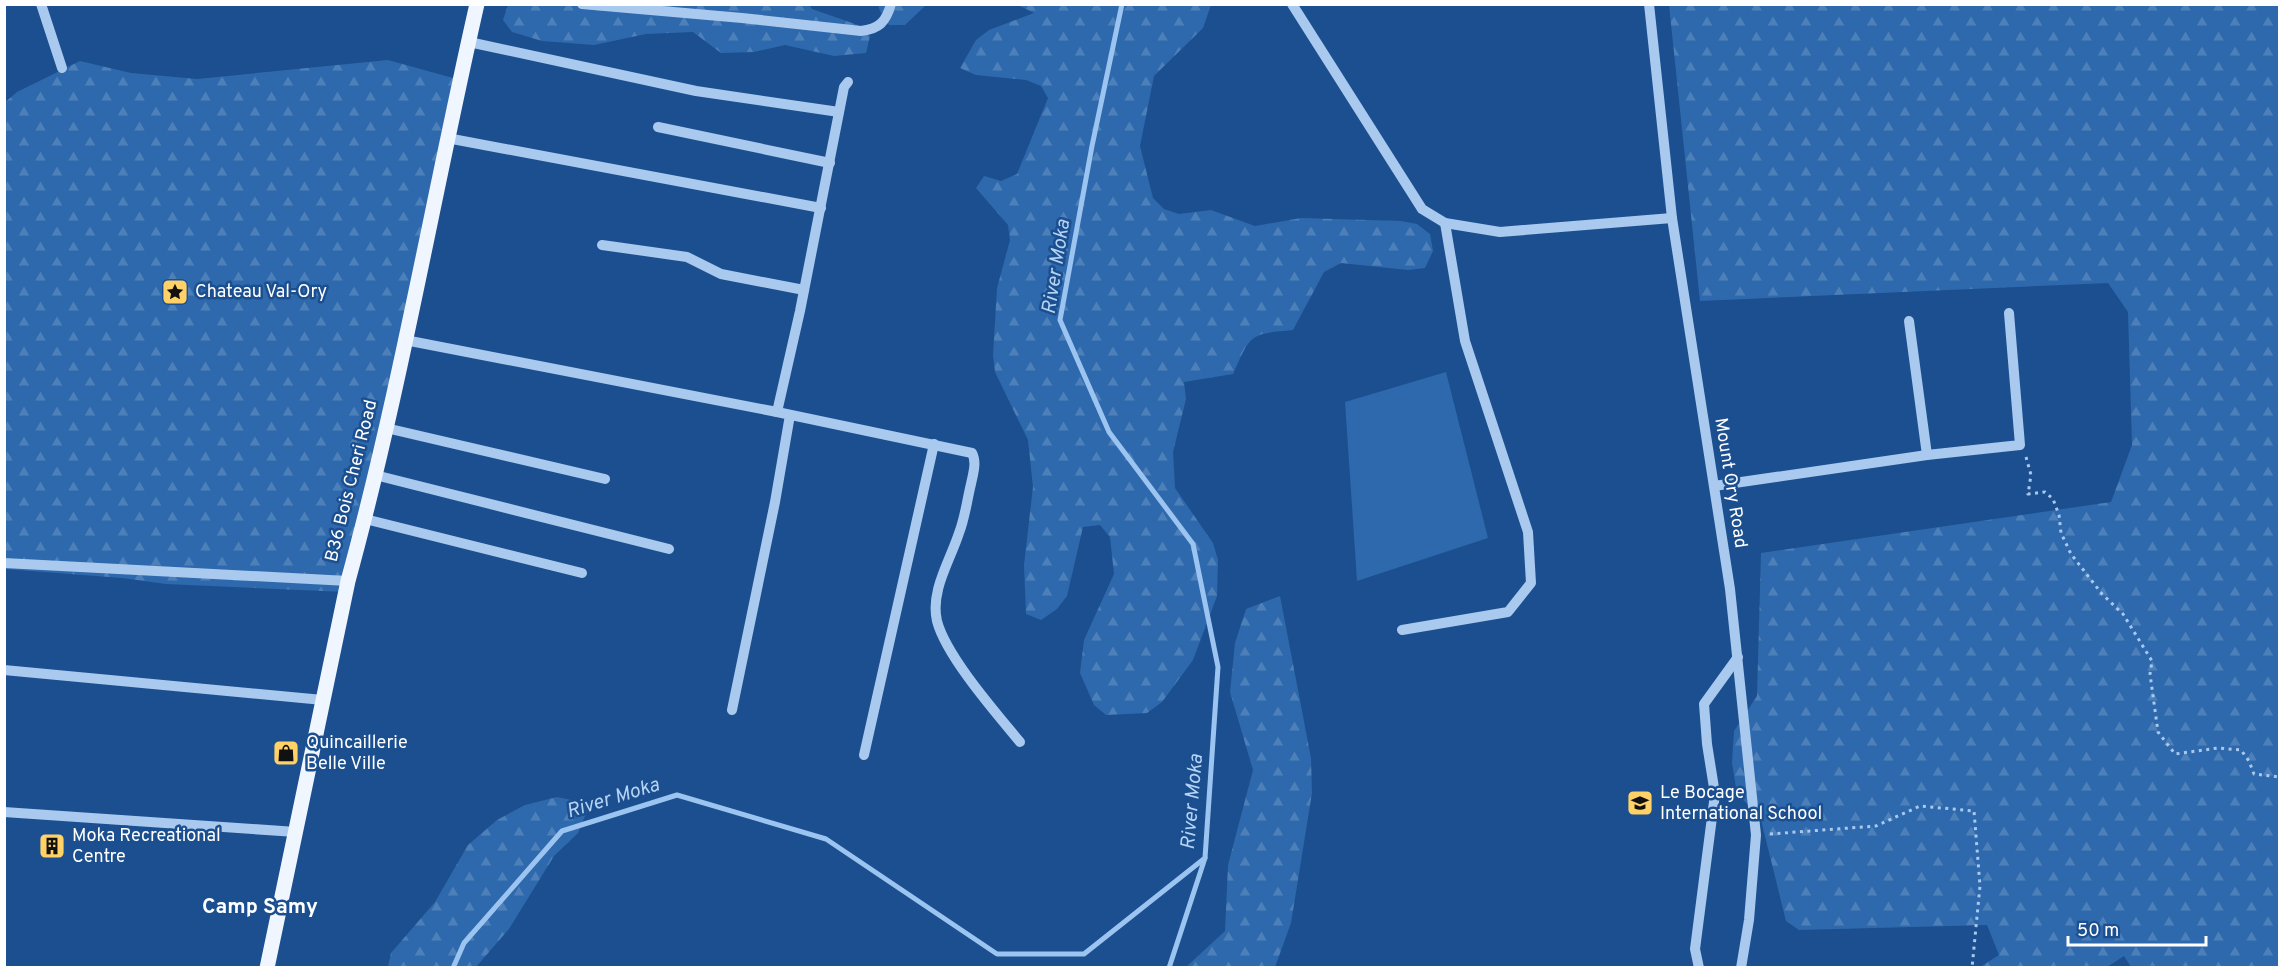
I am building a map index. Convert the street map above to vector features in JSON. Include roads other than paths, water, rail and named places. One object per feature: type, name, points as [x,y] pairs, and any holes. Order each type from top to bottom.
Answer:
[{"type":"main road","name":"B36 Bois Cheri Road","points":[[267,968],[348,581],[386,428],[477,4]]},
{"type":"street","points":[[41,4],[62,68]]},
{"type":"street","points":[[582,4],[653,9],[861,31],[872,30],[881,25],[891,4]]},
{"type":"street","points":[[653,9],[664,4]]},
{"type":"street","points":[[1292,4],[1422,209],[1445,223],[1500,231],[1672,218]]},
{"type":"street","name":"Mount Ory Road","points":[[1649,4],[1672,218],[1730,589],[1756,835],[1749,920],[1741,968]]},
{"type":"street","points":[[469,42],[696,91],[839,112]]},
{"type":"street","points":[[777,412],[821,208],[844,87],[848,82]]},
{"type":"street","points":[[658,127],[830,163]]},
{"type":"street","points":[[447,138],[821,208]]},
{"type":"street","points":[[1402,630],[1508,612],[1531,583],[1528,532],[1465,341],[1445,223]]},
{"type":"street","points":[[602,245],[687,257],[722,274],[804,290]]},
{"type":"street","points":[[1714,486],[1926,454],[2020,445],[2009,313]]},
{"type":"street","points":[[1909,321],[1926,454]]},
{"type":"street","points":[[405,340],[969,451],[975,459],[960,532],[937,592],[935,609],[937,622],[951,651],[995,713],[1020,742]]},
{"type":"street","points":[[732,710],[775,502],[790,415]]},
{"type":"street","points":[[386,428],[605,479]]},
{"type":"street","points":[[864,755],[934,444]]},
{"type":"street","points":[[375,475],[669,549]]},
{"type":"street","points":[[365,519],[582,573]]},
{"type":"street","points":[[4,563],[348,581]]},
{"type":"street","points":[[1699,968],[1695,949],[1715,794],[1707,744],[1704,704],[1738,657]]},
{"type":"street","points":[[4,670],[323,700]]},
{"type":"street","points":[[4,812],[296,832]]},
{"type":"waterway","name":"River Moka","points":[[453,968],[464,943],[562,831],[677,795],[826,839],[997,954],[1084,954],[1205,858],[1218,667],[1193,544],[1109,432],[1060,320],[1092,146],[1122,4]]},
{"type":"waterway","points":[[1169,968],[1205,858]]},
{"type":"place","name":"Chateau Val-Ory","points":[[175,292]]},
{"type":"place","name":"Quincaillerie Belle Ville","points":[[286,753]]},
{"type":"place","name":"Le Bocage International School","points":[[1640,803]]},
{"type":"place","name":"Moka Recreational Centre","points":[[52,846]]},
{"type":"district","name":"Camp Samy","points":[[260,907]]}]
